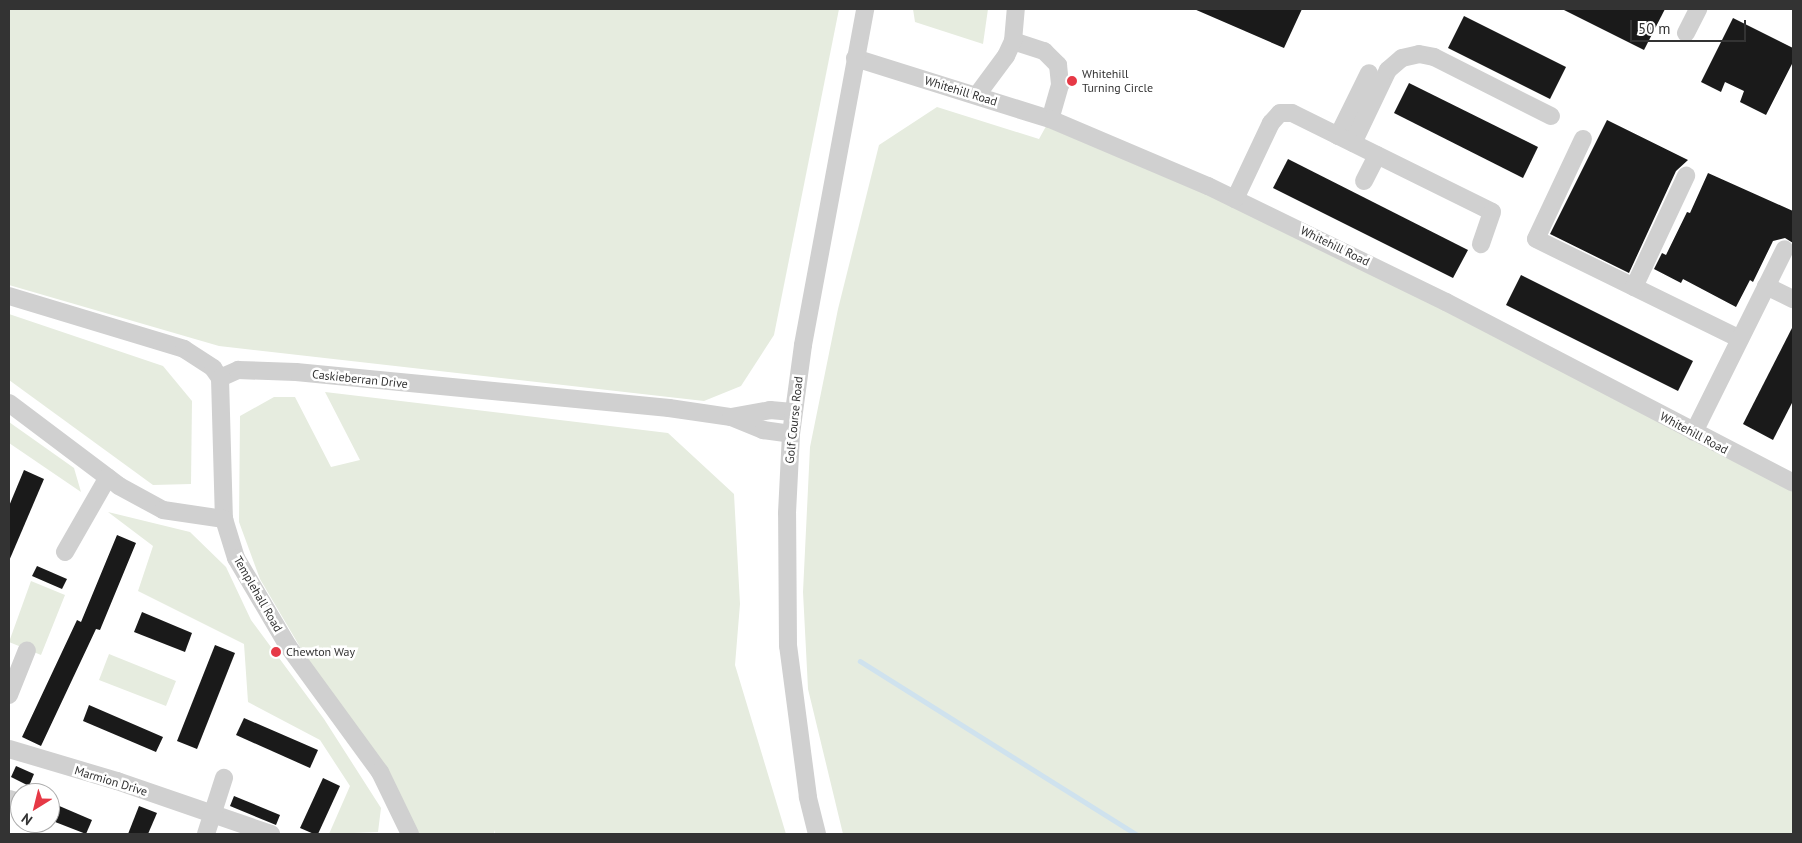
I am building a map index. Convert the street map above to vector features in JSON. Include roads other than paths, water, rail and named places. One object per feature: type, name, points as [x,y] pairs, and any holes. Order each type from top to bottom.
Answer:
[{"type":"street","name":"Golf Course Road","points":[[817,834],[808,797],[788,646],[787,513],[793,412],[855,58],[866,9]]},
{"type":"street","points":[[976,95],[999,70],[1013,41],[1016,9]]},
{"type":"street","points":[[1686,33],[1698,9]]},
{"type":"street","points":[[1013,41],[1044,52],[1058,65],[1060,85],[1050,119]]},
{"type":"street","points":[[1345,140],[1388,70],[1402,58],[1419,54],[1434,57],[1551,116]]},
{"type":"street","name":"Whitehill Road","points":[[855,58],[1050,119],[1236,199],[1446,302],[1793,483]]},
{"type":"street","points":[[1345,140],[1369,72]]},
{"type":"street","points":[[1236,199],[1271,123],[1280,113],[1292,113],[1492,212],[1481,244]]},
{"type":"street","points":[[1583,139],[1536,239],[1740,339]]},
{"type":"street","points":[[1364,181],[1377,155]]},
{"type":"street","points":[[1634,287],[1686,176]]},
{"type":"street","points":[[1694,432],[1785,249]]},
{"type":"street","points":[[1766,286],[1793,299]]},
{"type":"street","points":[[9,296],[184,348],[213,368],[220,378]]},
{"type":"street","name":"Caskieberran Drive","points":[[220,378],[238,370],[296,372],[731,417],[770,410],[793,412]]},
{"type":"street","name":"Templehall Road","points":[[220,378],[224,519],[236,558],[288,646],[380,772],[409,834]]},
{"type":"street","points":[[9,402],[108,477],[163,510],[224,519]]},
{"type":"street","name":"Caskieberran Drive","points":[[731,417],[763,430],[792,434]]},
{"type":"street","points":[[65,552],[108,477]]},
{"type":"street","points":[[9,695],[27,650]]},
{"type":"street","name":"Marmion Drive","points":[[9,749],[213,813],[271,834]]},
{"type":"street","points":[[206,834],[224,778]]},
{"type":"waterway","points":[[860,661],[1136,834]]},
{"type":"place","name":"Whitehill Turning Circle","points":[[1072,81]]},
{"type":"place","name":"Chewton Way","points":[[276,652]]}]
